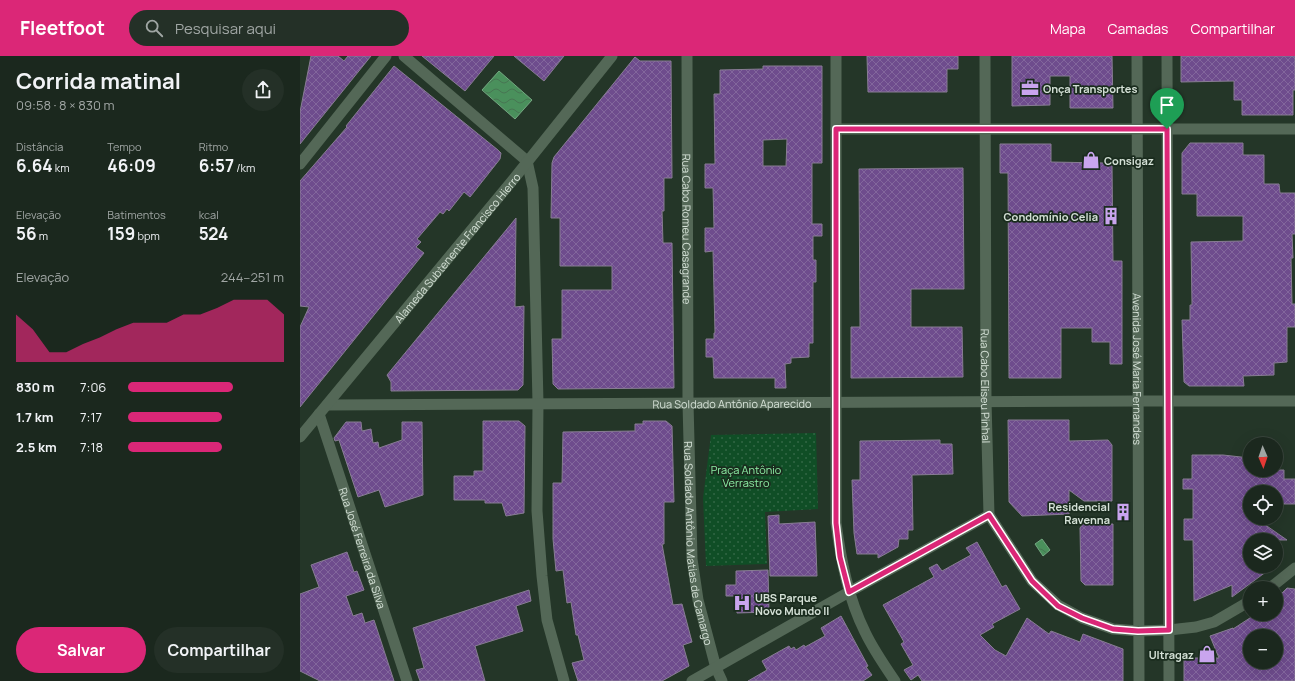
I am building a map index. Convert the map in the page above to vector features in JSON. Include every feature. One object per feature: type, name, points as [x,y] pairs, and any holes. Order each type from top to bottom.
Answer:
[{"type":"street","points":[[300,164],[386,56]]},
{"type":"street","points":[[404,56],[528,161],[533,188],[538,403],[537,511],[547,620],[564,681]]},
{"type":"street","name":"Alameda Subtenente Francisco Hierro","points":[[300,437],[528,161],[612,56]]},
{"type":"street","name":"Rua Cabo Romeu Casagrande","points":[[687,56],[688,403]]},
{"type":"street","points":[[836,56],[836,523],[840,557],[849,592],[864,632],[895,681]]},
{"type":"street","name":"Rua Cabo Eliseu Pinhal","points":[[985,56],[986,402],[989,515]]},
{"type":"street","name":"Avenida José Maria Fernandes","points":[[1137,56],[1139,681]]},
{"type":"street","points":[[1167,56],[1169,681]]},
{"type":"street","points":[[836,129],[1295,129]]},
{"type":"street","name":"Rua Soldado Antônio Aparecido","points":[[327,405],[1168,400],[1295,401]]},
{"type":"street","name":"Rua Soldado Antônio Matias de Camargo","points":[[688,403],[692,559],[698,600],[716,668],[722,681]]},
{"type":"street","name":"Rua José Ferreira da Silva","points":[[319,414],[407,681]]},
{"type":"street","points":[[692,681],[989,515],[1032,581],[1058,606],[1082,618],[1113,629],[1138,631],[1169,630],[1196,627],[1214,622],[1243,606]]},
{"type":"street","points":[[1279,581],[1295,568]]},
{"type":"green space","name":"Praça Antônio Verrastro","points":[[816,433],[818,509],[765,512],[767,564],[706,566],[703,498],[711,435]]},
{"type":"water","points":[[499,71],[532,100],[515,119],[482,90]]},
{"type":"water","points":[[1042,539],[1050,550],[1043,556],[1035,544]]},
{"type":"building","points":[[311,56],[338,56],[344,61],[348,56],[371,56],[300,144],[300,112]]},
{"type":"building","points":[[422,56],[494,56],[465,91]]},
{"type":"building","points":[[514,56],[564,56],[544,81]]},
{"type":"building","points":[[867,56],[958,56],[958,69],[947,69],[947,92],[868,92]]},
{"type":"building","points":[[1012,56],[1112,56],[1113,108],[1070,108],[1070,76],[1050,76],[1050,105],[1012,106]]},
{"type":"building","points":[[1181,56],[1295,56],[1293,115],[1242,115],[1242,100],[1234,100],[1234,81],[1181,82]]},
{"type":"building","points":[[635,57],[640,61],[671,61],[672,178],[664,178],[664,211],[662,211],[663,243],[672,243],[674,388],[558,389],[553,384],[552,339],[562,339],[562,290],[612,290],[612,266],[560,266],[560,218],[551,218],[552,163],[554,157]]},
{"type":"building","points":[[394,66],[498,150],[501,153],[500,159],[470,197],[464,192],[449,211],[447,209],[443,214],[440,212],[417,239],[421,242],[416,247],[424,253],[300,407],[300,327],[309,307],[300,306],[300,181],[347,127],[346,126]]},
{"type":"building","points":[[763,66],[822,66],[822,163],[812,163],[812,224],[822,224],[822,236],[813,236],[813,260],[816,260],[816,282],[813,282],[813,343],[809,343],[809,357],[791,358],[791,363],[785,364],[786,388],[775,388],[775,378],[714,378],[713,357],[706,357],[706,339],[714,339],[715,333],[713,251],[705,252],[705,228],[714,228],[713,188],[705,188],[705,164],[715,164],[714,94],[720,94],[720,70],[763,69]],"holes":[[[787,139],[786,166],[763,166],[763,140]]]},
{"type":"building","points":[[1190,143],[1243,143],[1243,155],[1264,155],[1264,184],[1279,184],[1280,193],[1295,193],[1295,234],[1292,234],[1293,258],[1291,258],[1292,304],[1295,304],[1295,327],[1287,327],[1287,362],[1274,363],[1274,375],[1243,376],[1244,386],[1189,386],[1184,382],[1182,320],[1190,320],[1190,305],[1192,305],[1191,242],[1243,241],[1243,216],[1197,216],[1197,194],[1182,194],[1182,153]]},
{"type":"building","points":[[1000,144],[1051,144],[1051,162],[1112,164],[1113,261],[1122,261],[1122,364],[1110,364],[1110,342],[1092,342],[1092,328],[1061,328],[1061,378],[1009,378],[1008,173],[1000,173]]},
{"type":"building","points":[[963,168],[964,289],[911,289],[911,327],[962,327],[963,377],[851,378],[851,327],[860,327],[859,169]]},
{"type":"building","points":[[516,218],[515,307],[524,306],[523,385],[518,390],[391,391],[391,382],[387,375]]},
{"type":"building","points":[[1008,420],[1069,420],[1069,441],[1108,440],[1112,445],[1112,501],[1084,501],[1069,490],[1069,514],[1022,516],[1009,502]]},
{"type":"building","points":[[483,421],[519,421],[525,426],[524,513],[506,516],[502,503],[485,503],[485,500],[454,500],[454,476],[474,476],[474,471],[483,471]]},
{"type":"building","points":[[643,421],[666,421],[672,426],[674,502],[664,502],[664,544],[662,544],[673,605],[682,604],[692,642],[683,645],[689,666],[662,681],[578,681],[572,663],[584,660],[578,635],[576,635],[571,602],[567,603],[563,570],[556,571],[553,539],[553,483],[562,483],[563,432],[635,431],[635,424],[643,424]]},
{"type":"building","points":[[346,422],[361,422],[362,431],[371,429],[373,443],[378,442],[379,448],[402,440],[402,422],[422,422],[423,495],[385,507],[379,490],[358,497],[339,440],[335,441],[334,438]]},
{"type":"building","points":[[940,440],[940,444],[952,444],[953,474],[912,475],[913,530],[908,530],[908,539],[899,539],[898,547],[878,558],[878,554],[857,554],[854,533],[852,480],[860,480],[860,441]]},
{"type":"building","points":[[1192,455],[1223,455],[1243,457],[1243,477],[1283,477],[1284,470],[1284,479],[1295,479],[1295,504],[1283,504],[1283,485],[1243,485],[1243,525],[1265,525],[1277,533],[1243,533],[1243,573],[1265,573],[1254,581],[1243,581],[1243,589],[1232,597],[1232,585],[1194,601],[1193,540],[1184,540],[1184,519],[1193,519],[1193,489],[1183,489],[1183,479],[1192,479]]},
{"type":"building","points":[[779,515],[779,524],[815,522],[817,576],[770,576],[768,516]]},
{"type":"building","points":[[1083,524],[1113,524],[1113,585],[1085,585],[1081,581],[1080,528]]},
{"type":"building","points":[[977,542],[1002,587],[1006,585],[1020,609],[992,624],[994,627],[980,635],[995,650],[1006,656],[1027,618],[1049,634],[1051,631],[1080,642],[1083,634],[1123,649],[1123,681],[922,681],[918,675],[911,680],[904,670],[913,665],[901,644],[904,642],[883,605],[934,577],[929,568],[937,564],[942,571],[971,555],[966,548]]},
{"type":"building","points":[[347,552],[354,572],[357,571],[364,590],[346,596],[353,616],[362,613],[365,623],[374,620],[394,681],[320,681],[300,671],[300,594],[319,587],[311,565]]},
{"type":"building","points":[[768,570],[769,612],[737,613],[736,596],[726,596],[726,585],[736,585],[736,571]]},
{"type":"building","points":[[1287,588],[1295,589],[1295,681],[1184,681],[1184,658],[1219,658],[1210,636],[1233,629],[1245,621],[1283,621],[1283,592]]},
{"type":"building","points":[[529,590],[531,601],[516,606],[523,631],[475,646],[485,681],[420,681],[416,670],[424,668],[413,628]]},
{"type":"building","points":[[841,616],[868,666],[866,667],[872,675],[863,681],[748,681],[767,670],[762,661],[789,646],[791,649],[794,647],[796,650],[804,645],[805,647],[825,636],[821,628]]},
{"type":"place","name":"Onça Transportes","points":[[1030,88]]},
{"type":"place","name":"Consigaz","points":[[1091,160]]},
{"type":"place","name":"Condomínio Celia","points":[[1111,216]]},
{"type":"place","name":"Residencial Ravenna","points":[[1123,512]]},
{"type":"place","name":"UBS Parque Novo Mundo II","points":[[742,603]]},
{"type":"place","name":"Ultragaz","points":[[1207,654]]},
{"type":"route","points":[[836,129],[1167,129],[1169,630],[1138,631],[1113,629],[1082,618],[1058,606],[1032,581],[989,515],[849,592],[840,557],[836,523],[836,129]]}]
